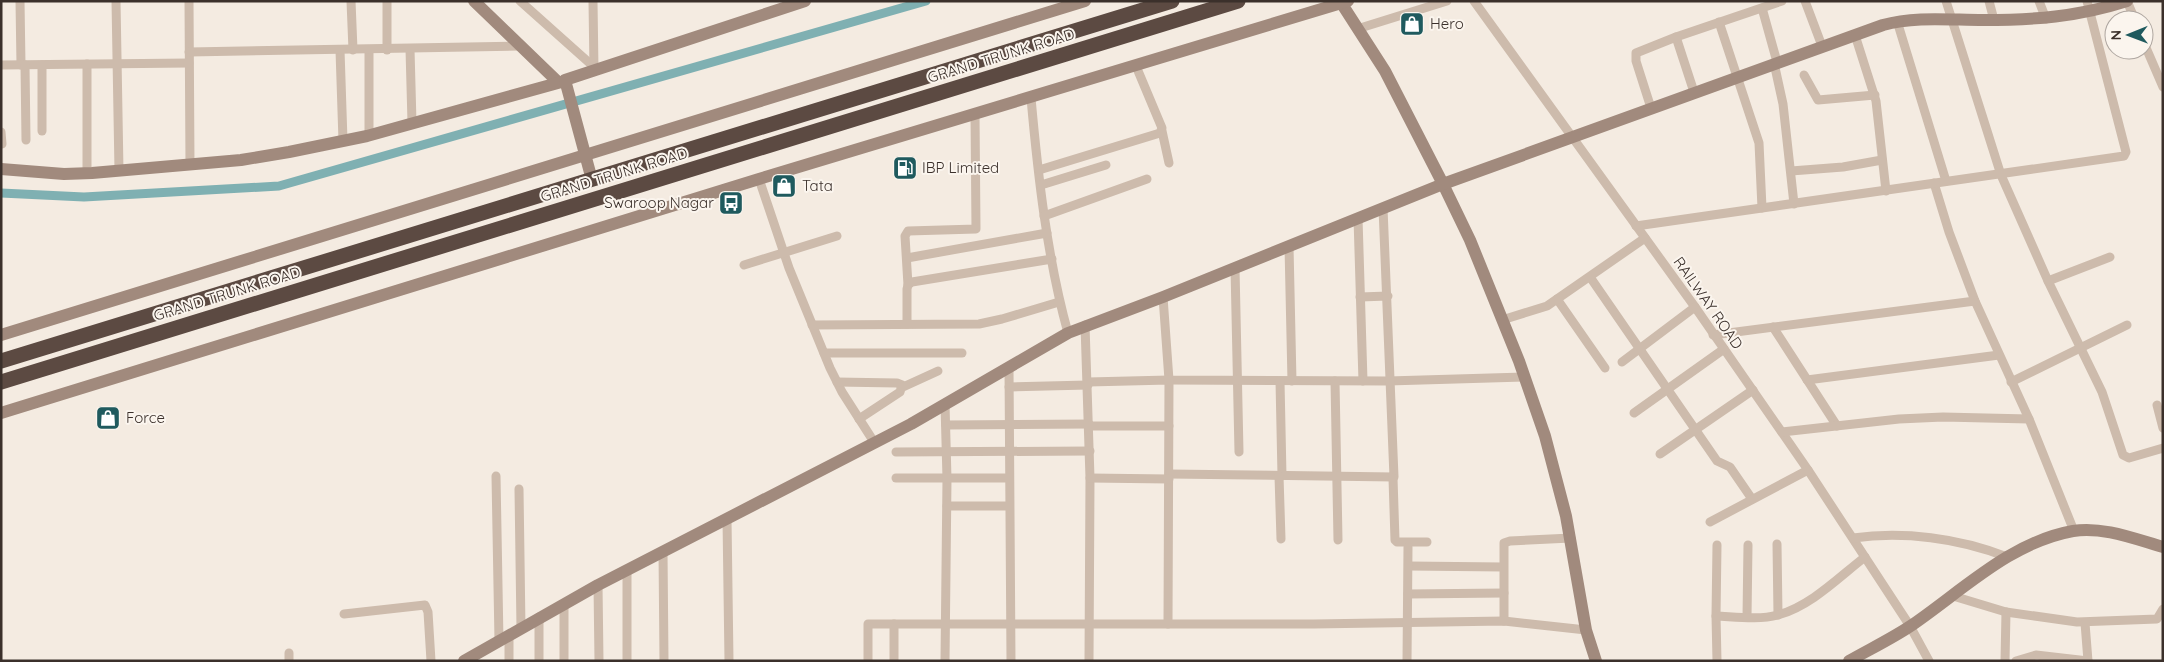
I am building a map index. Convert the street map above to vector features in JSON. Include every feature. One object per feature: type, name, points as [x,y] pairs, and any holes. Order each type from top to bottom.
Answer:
[{"type":"highway","name":"GRAND TRUNK ROAD","points":[[1,361],[1172,1]]},
{"type":"highway","name":"GRAND TRUNK ROAD","points":[[1,382],[1238,1]]},
{"type":"street","points":[[20,1],[26,140]]},
{"type":"street","points":[[116,1],[119,171]]},
{"type":"street","points":[[189,1],[190,165]]},
{"type":"street","points":[[351,1],[352,50]]},
{"type":"street","points":[[387,1],[388,50]]},
{"type":"street","points":[[474,1],[519,46],[563,85],[582,139],[592,180]]},
{"type":"street","points":[[520,1],[594,69]]},
{"type":"street","points":[[593,1],[594,69]]},
{"type":"street","points":[[1,169],[64,174],[119,171],[190,165],[270,155],[343,141],[563,85],[594,69],[789,4],[805,1]]},
{"type":"street","points":[[1,335],[1085,1]]},
{"type":"street","points":[[1357,29],[1447,1]]},
{"type":"street","name":"RAILWAY ROAD","points":[[1474,1],[1646,238],[1782,432],[1910,626],[1929,661]]},
{"type":"street","points":[[1650,108],[1635,57],[1636,53],[1676,37],[1782,1]]},
{"type":"street","points":[[1805,1],[1822,46]]},
{"type":"street","points":[[1946,1],[2001,175],[2048,281],[2102,392],[2124,457],[2129,458],[2163,448]]},
{"type":"street","points":[[1989,1],[1994,20]]},
{"type":"street","points":[[2039,1],[2046,19]]},
{"type":"street","points":[[464,661],[598,585],[874,442],[1085,325],[1163,297],[1443,184],[1822,46],[1897,21],[2046,19],[2088,6],[2127,1]]},
{"type":"street","points":[[1,413],[759,179],[1343,2],[1357,29],[1384,71],[1443,184],[1470,240],[1524,376],[1544,436],[1571,538],[1586,630],[1596,661]]},
{"type":"street","points":[[1636,226],[2124,156],[2126,152],[2088,6]]},
{"type":"street","points":[[1762,8],[1776,63],[1783,104],[1794,204]]},
{"type":"street","points":[[1897,21],[1946,181]]},
{"type":"street","points":[[1719,22],[1759,142],[1762,208]]},
{"type":"street","points":[[1855,35],[1875,95],[1886,191]]},
{"type":"street","points":[[1676,37],[1694,92]]},
{"type":"street","points":[[189,52],[388,50],[519,46]]},
{"type":"street","points":[[410,49],[412,123]]},
{"type":"street","points":[[340,50],[343,141]]},
{"type":"street","points":[[369,50],[369,135]]},
{"type":"street","points":[[2152,60],[2163,87]]},
{"type":"street","points":[[1,65],[189,63]]},
{"type":"street","points":[[87,64],[88,173]]},
{"type":"street","points":[[42,65],[42,131]]},
{"type":"street","points":[[1136,66],[1162,131],[1169,163]]},
{"type":"street","points":[[1804,75],[1818,100],[1875,95]]},
{"type":"street","points":[[1031,98],[1044,216],[1059,302],[1068,333]]},
{"type":"street","points":[[907,324],[908,285],[905,236],[908,231],[976,229],[975,114]]},
{"type":"street","points":[[1039,170],[1158,134],[1162,131]]},
{"type":"street","points":[[1,132],[2,144]]},
{"type":"street","points":[[1791,171],[1843,167],[1882,160]]},
{"type":"street","points":[[1041,185],[1106,165]]},
{"type":"street","points":[[759,179],[784,252],[824,353],[837,382],[874,442]]},
{"type":"street","points":[[1044,216],[1147,179]]},
{"type":"street","points":[[1934,183],[1949,232],[1975,301],[2029,419],[2074,531]]},
{"type":"street","points":[[1383,208],[1391,380],[1394,540],[1397,542],[1427,542]]},
{"type":"street","points":[[1358,218],[1363,381]]},
{"type":"street","points":[[906,258],[1047,233]]},
{"type":"street","points":[[744,265],[837,236]]},
{"type":"street","points":[[1502,320],[1530,313],[1557,299],[1646,238]]},
{"type":"street","points":[[1289,246],[1292,381]]},
{"type":"street","points":[[2048,281],[2110,257]]},
{"type":"street","points":[[908,285],[916,281],[1052,258]]},
{"type":"street","points":[[1235,268],[1238,452]]},
{"type":"street","points":[[1590,277],[1717,460],[1730,467],[1752,499]]},
{"type":"street","points":[[1360,297],[1388,296]]},
{"type":"street","points":[[1163,297],[1169,380],[1168,624]]},
{"type":"street","points":[[1557,299],[1605,368]]},
{"type":"street","points":[[1713,335],[1975,301]]},
{"type":"street","points":[[812,325],[979,324],[1059,302]]},
{"type":"street","points":[[1622,362],[1695,307]]},
{"type":"street","points":[[1085,325],[1090,451],[1089,661]]},
{"type":"street","points":[[2011,382],[2127,325]]},
{"type":"street","points":[[1773,327],[1837,426]]},
{"type":"street","points":[[1634,413],[1724,349]]},
{"type":"street","points":[[824,353],[962,353]]},
{"type":"street","points":[[1806,380],[1999,355]]},
{"type":"street","points":[[1009,368],[1011,661]]},
{"type":"street","points":[[859,419],[900,392],[903,387],[938,371]]},
{"type":"street","points":[[1009,387],[1169,380],[1363,381],[1524,376]]},
{"type":"street","points":[[1280,381],[1281,539]]},
{"type":"street","points":[[1335,381],[1338,540]]},
{"type":"street","points":[[837,382],[898,382],[903,387]]},
{"type":"street","points":[[1660,454],[1753,390]]},
{"type":"street","points":[[945,404],[947,479],[945,661]]},
{"type":"street","points":[[2157,405],[2163,428]]},
{"type":"street","points":[[1782,432],[1943,416],[2029,419]]},
{"type":"street","points":[[946,425],[1169,426]]},
{"type":"street","points":[[896,452],[1090,451]]},
{"type":"street","points":[[1710,522],[1808,470]]},
{"type":"street","points":[[496,476],[504,638],[509,661]]},
{"type":"street","points":[[1090,478],[1280,476],[1393,478]]},
{"type":"street","points":[[896,478],[1009,478]]},
{"type":"street","points":[[519,489],[521,628]]},
{"type":"street","points":[[947,506],[1009,506]]},
{"type":"street","points":[[727,519],[729,661]]},
{"type":"street","points":[[1849,661],[1910,626],[2007,557],[2042,541],[2074,531],[2113,532],[2163,547]]},
{"type":"street","points":[[1852,538],[1883,535],[1967,543],[2007,557]]},
{"type":"street","points":[[1504,622],[1503,547],[1506,542],[1571,538]]},
{"type":"street","points":[[1777,544],[1778,615]]},
{"type":"street","points":[[1717,545],[1717,661]]},
{"type":"street","points":[[1747,617],[1748,545]]},
{"type":"street","points":[[1407,661],[1408,546]]},
{"type":"street","points":[[663,551],[664,661]]},
{"type":"street","points":[[1716,616],[1778,615],[1796,608],[1865,557]]},
{"type":"street","points":[[1409,566],[1503,566]]},
{"type":"street","points":[[627,571],[627,661]]},
{"type":"street","points":[[598,585],[599,661]]},
{"type":"street","points":[[1408,594],[1504,593]]},
{"type":"street","points":[[1953,596],[2006,612],[2085,622],[2157,619],[2163,610]]},
{"type":"street","points":[[564,604],[564,661]]},
{"type":"street","points":[[344,614],[425,605],[428,612],[431,661]]},
{"type":"street","points":[[2004,661],[2006,612]]},
{"type":"street","points":[[539,618],[539,661]]},
{"type":"street","points":[[868,661],[868,624],[1089,625],[1504,622],[1586,630]]},
{"type":"street","points":[[2016,661],[2036,655],[2088,661],[2085,622]]},
{"type":"street","points":[[894,624],[894,661]]},
{"type":"waterway","points":[[1,193],[84,197],[279,186],[926,1]]},
{"type":"place","name":"Hero","points":[[1412,24]]},
{"type":"place","name":"IBP Limited","points":[[905,168]]},
{"type":"place","name":"Tata","points":[[784,186]]},
{"type":"place","name":"Swaroop Nagar","points":[[731,203]]},
{"type":"place","name":"Force","points":[[108,418]]}]
